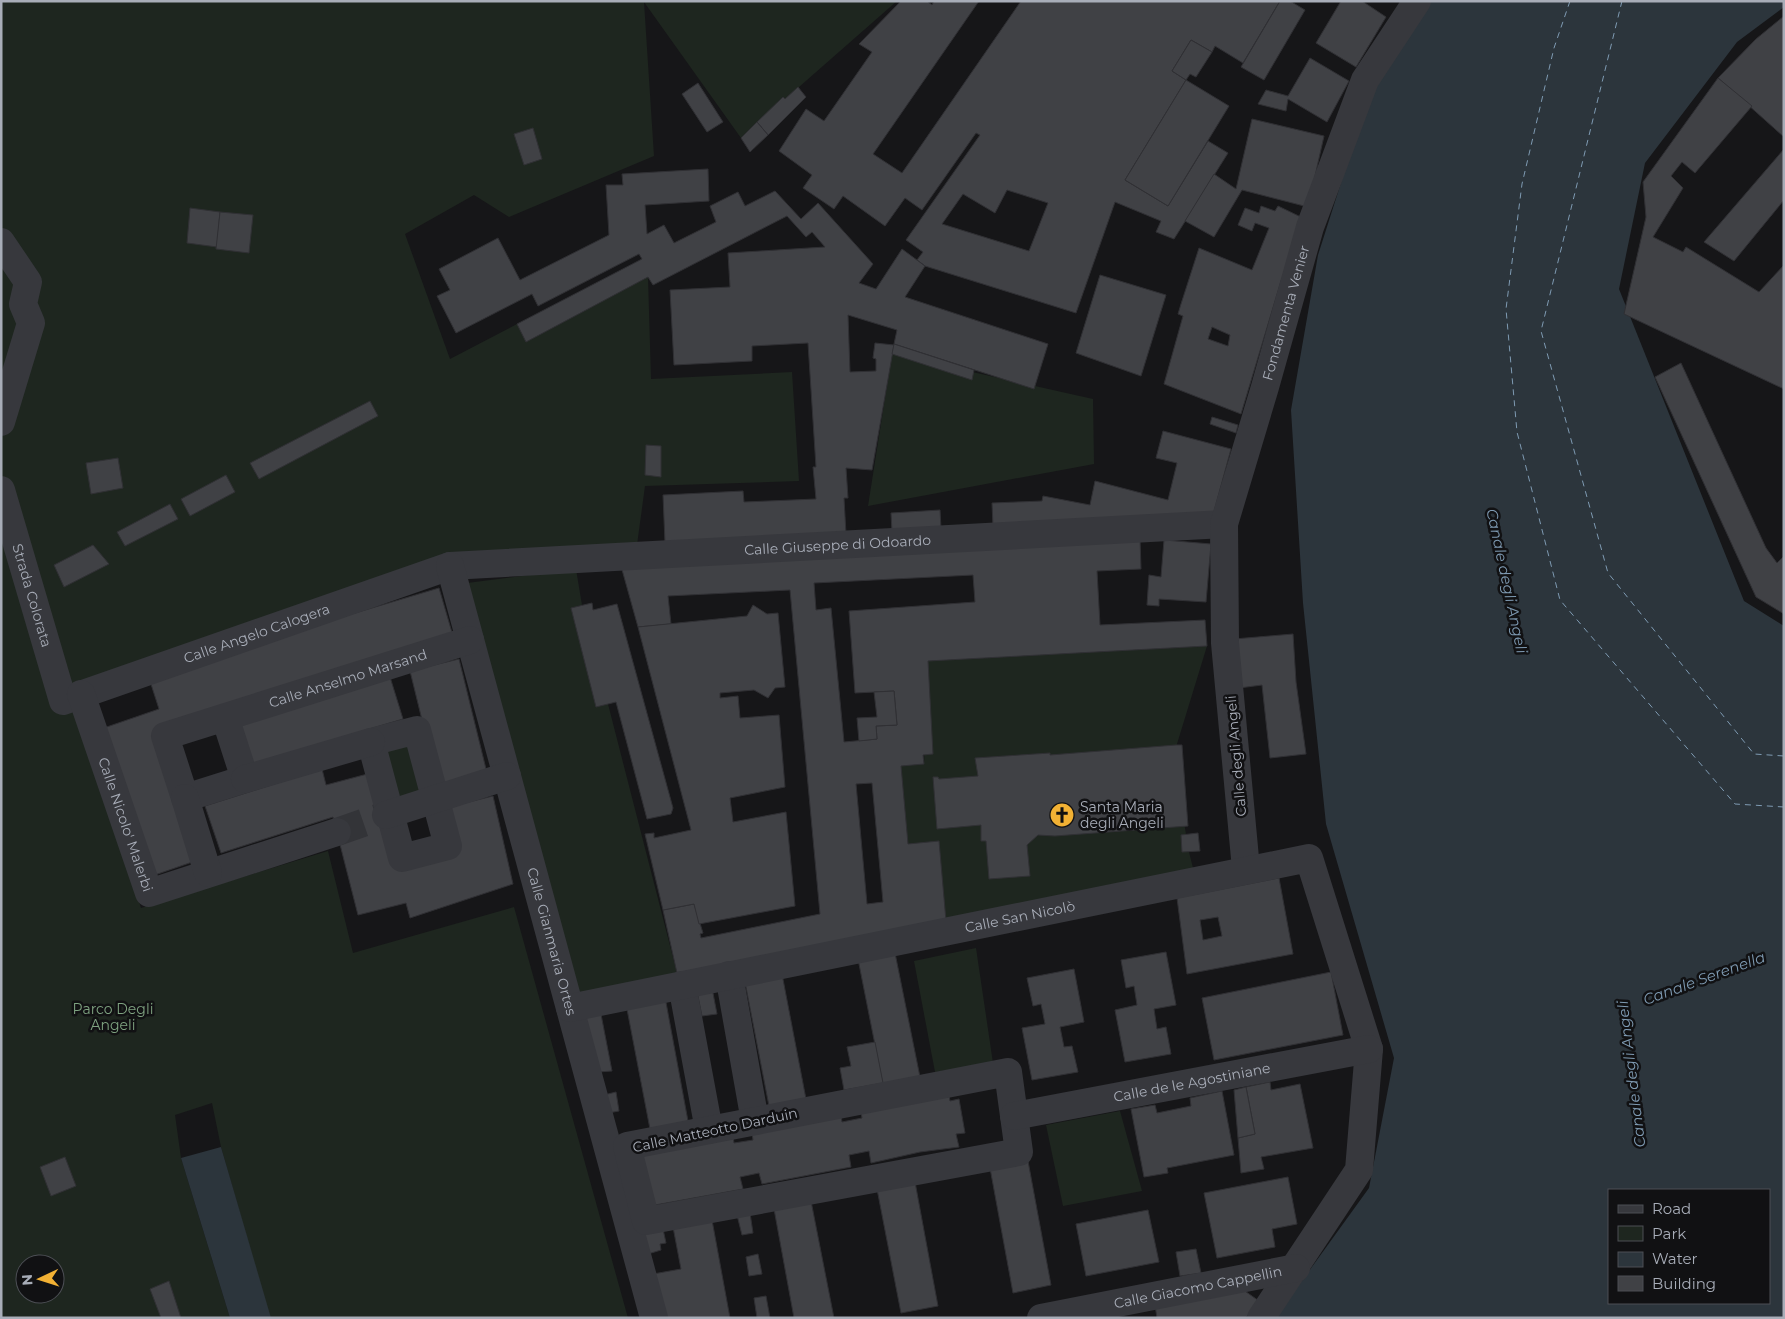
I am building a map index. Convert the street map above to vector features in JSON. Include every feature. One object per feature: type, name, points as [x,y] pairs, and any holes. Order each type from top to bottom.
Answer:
[{"type":"street","name":"Fondamenta Venier","points":[[1225,643],[1224,524],[1310,226],[1365,80],[1416,1]]},
{"type":"street","points":[[1,242],[28,282],[23,304],[31,323],[1,422]]},
{"type":"street","name":"Strada Colorata","points":[[1,490],[72,697]]},
{"type":"street","name":"Calle Giuseppe di Odoardo","points":[[450,566],[1224,524]]},
{"type":"street","name":"Calle Angelo Calogera","points":[[72,697],[450,566]]},
{"type":"street","name":"Calle Gianmaria Ortes","points":[[450,566],[654,1318]]},
{"type":"street","name":"Calle Anselmo Marsand","points":[[184,798],[165,736],[470,640]]},
{"type":"street","name":"Calle degli Angeli","points":[[1225,643],[1246,869]]},
{"type":"street","name":"Calle Nicolo' Malerbi","points":[[72,697],[149,893],[337,832]]},
{"type":"street","points":[[225,717],[245,779]]},
{"type":"street","points":[[208,873],[184,798],[371,742],[417,730],[448,846],[402,858],[388,815],[371,742]]},
{"type":"street","points":[[388,815],[507,776]]},
{"type":"street","name":"Calle San Nicolò","points":[[570,1008],[1246,869],[1309,858],[1369,1050]]},
{"type":"street","points":[[729,975],[755,1121]]},
{"type":"street","points":[[682,985],[709,1130]]},
{"type":"street","points":[[1261,1318],[1296,1268],[1359,1170],[1369,1050]]},
{"type":"street","name":"Calle de le Agostiniane","points":[[1014,1116],[1369,1050]]},
{"type":"street","name":"Calle Matteotto Darduin","points":[[1008,1072],[1014,1116],[1019,1152],[646,1221],[627,1146],[1008,1072]]},
{"type":"street","name":"Calle Giacomo Cappellin","points":[[1041,1318],[1296,1268]]},
{"type":"green space","name":"Parco Degli Angeli","points":[[1,1],[897,1],[741,138],[644,2],[654,156],[509,217],[474,195],[405,234],[450,359],[517,324],[526,342],[648,277],[651,379],[792,372],[799,481],[645,486],[637,545],[535,549],[78,708],[141,908],[328,851],[353,953],[514,907],[628,1318],[270,1318],[221,1147],[212,1103],[175,1115],[181,1158],[230,1318],[1,1318]]},
{"type":"green space","points":[[892,354],[1093,399],[1094,464],[868,506]]},
{"type":"green space","points":[[576,569],[582,605],[571,608],[596,706],[608,704],[677,973],[574,994],[467,583]]},
{"type":"green space","points":[[1207,646],[1173,757],[1194,872],[946,921],[939,842],[908,844],[901,766],[924,764],[928,661]]},
{"type":"green space","points":[[414,737],[430,794],[392,806],[375,748]]},
{"type":"green space","points":[[976,948],[993,1063],[935,1072],[914,961]]},
{"type":"green space","points":[[1120,1111],[1142,1191],[1063,1206],[1046,1125]]},
{"type":"water","points":[[1429,1],[1784,1],[1784,7],[1737,42],[1645,163],[1619,289],[1744,601],[1784,626],[1784,1318],[1275,1318],[1369,1188],[1394,1058],[1326,824],[1303,603],[1291,410],[1318,255],[1369,95]]},
{"type":"water","points":[[221,1147],[271,1318],[230,1318],[181,1158]]},
{"type":"building","points":[[901,1],[927,1],[932,5],[934,1],[979,1],[873,154],[902,173],[1021,1],[1280,1],[1243,63],[1215,46],[1212,52],[1191,40],[1172,71],[1186,80],[1125,180],[1168,206],[1208,141],[1228,153],[1174,239],[1156,232],[1161,221],[1115,202],[1076,313],[925,266],[917,260],[923,252],[906,240],[980,135],[976,133],[922,210],[905,198],[885,226],[843,196],[834,209],[803,188],[812,175],[779,151],[806,109],[824,121],[872,52],[859,44]],"holes":[[[1007,190],[1048,203],[1029,251],[942,224],[963,194],[995,213]]]},
{"type":"building","points":[[1280,1],[1290,1],[1305,10],[1264,80],[1241,67]]},
{"type":"building","points":[[1341,1],[1362,1],[1386,17],[1356,67],[1316,43]]},
{"type":"building","points":[[1784,16],[1784,137],[1718,78],[1756,39]]},
{"type":"building","points":[[1191,40],[1212,52],[1196,77],[1190,74],[1186,80],[1172,71]]},
{"type":"building","points":[[1310,58],[1349,81],[1327,122],[1288,99],[1286,111],[1258,104],[1266,90],[1288,96]]},
{"type":"building","points":[[1718,78],[1752,106],[1695,173],[1682,162],[1671,176],[1683,188],[1653,237],[1683,252],[1686,247],[1759,292],[1784,265],[1784,389],[1624,314],[1646,217],[1643,182]]},
{"type":"building","points":[[1186,80],[1229,106],[1168,206],[1125,180]]},
{"type":"building","points":[[698,83],[723,122],[707,132],[682,94]]},
{"type":"building","points":[[798,87],[806,97],[768,135],[757,122],[783,97],[785,99]]},
{"type":"building","points":[[1252,119],[1324,136],[1308,207],[1242,190],[1214,237],[1185,221],[1214,174],[1236,189]]},
{"type":"building","points":[[757,122],[768,135],[750,152],[741,138]]},
{"type":"building","points":[[533,128],[542,159],[524,165],[514,134]]},
{"type":"building","points":[[1784,149],[1784,200],[1734,261],[1704,242]]},
{"type":"building","points":[[708,169],[709,201],[645,205],[647,234],[664,225],[674,243],[716,222],[710,206],[738,192],[745,206],[775,191],[801,219],[818,203],[873,264],[859,283],[876,289],[902,249],[925,266],[905,297],[1048,344],[1034,389],[894,344],[897,330],[848,315],[850,372],[876,371],[876,359],[873,358],[875,343],[894,345],[872,470],[846,468],[848,498],[844,498],[846,534],[665,543],[663,495],[743,491],[744,502],[816,499],[813,467],[816,467],[808,343],[752,346],[752,361],[674,365],[670,290],[730,287],[728,253],[825,247],[812,232],[806,237],[787,216],[653,285],[648,277],[526,342],[517,324],[642,259],[639,254],[538,306],[532,294],[456,333],[437,296],[450,290],[439,269],[498,238],[520,280],[609,235],[606,185],[623,185],[622,174]]},
{"type":"building","points":[[1261,206],[1275,211],[1278,206],[1305,219],[1281,281],[1241,414],[1164,384],[1183,316],[1178,314],[1199,248],[1252,270],[1269,228],[1255,223],[1252,231],[1238,225],[1245,208],[1259,213]],"holes":[[[1212,327],[1230,335],[1228,346],[1208,339]]]},
{"type":"building","points":[[190,208],[220,212],[217,247],[187,243]]},
{"type":"building","points":[[220,212],[253,215],[249,253],[216,249]]},
{"type":"building","points":[[1100,275],[1166,295],[1141,376],[1076,353]]},
{"type":"building","points":[[894,344],[974,370],[972,380],[892,354]]},
{"type":"building","points":[[1681,363],[1766,548],[1777,563],[1784,556],[1784,614],[1756,597],[1655,377]]},
{"type":"building","points":[[370,401],[378,416],[259,479],[250,463]]},
{"type":"building","points":[[1212,417],[1238,425],[1236,433],[1210,424]]},
{"type":"building","points":[[1163,431],[1231,449],[1213,515],[993,527],[992,503],[1042,501],[1043,496],[1090,505],[1095,481],[1168,500],[1177,463],[1156,458]]},
{"type":"building","points":[[646,445],[661,446],[661,477],[645,475]]},
{"type":"building","points":[[118,458],[123,488],[91,494],[86,463]]},
{"type":"building","points":[[226,475],[235,492],[190,516],[181,499]]},
{"type":"building","points":[[170,504],[178,519],[125,546],[117,532]]},
{"type":"building","points":[[940,510],[941,529],[892,532],[891,513]]},
{"type":"building","points":[[1140,539],[1141,569],[1097,571],[1100,625],[1205,620],[1207,646],[928,661],[933,754],[923,755],[924,764],[901,766],[908,844],[939,841],[946,921],[677,973],[663,910],[694,904],[703,933],[700,934],[701,938],[820,914],[790,590],[668,596],[671,624],[638,627],[621,566]],"holes":[[[973,575],[975,602],[849,611],[855,693],[894,691],[897,725],[876,726],[877,739],[844,742],[831,608],[816,610],[814,583]],[[872,783],[883,902],[867,904],[856,784]]]},
{"type":"building","points":[[1164,540],[1211,544],[1206,602],[1159,599],[1159,606],[1147,605],[1149,575],[1161,577]]},
{"type":"building","points":[[93,545],[109,564],[64,587],[54,565]]},
{"type":"building","points":[[439,588],[453,636],[158,746],[198,860],[149,877],[98,730],[159,709],[150,681],[345,616]]},
{"type":"building","points":[[592,603],[593,610],[617,604],[673,808],[671,814],[647,819],[616,702],[596,707],[571,608]]},
{"type":"building","points":[[753,605],[767,614],[778,613],[785,687],[775,688],[768,698],[754,690],[720,693],[720,698],[738,696],[740,718],[779,715],[785,787],[730,798],[733,822],[786,812],[795,906],[699,924],[694,904],[663,910],[645,834],[654,833],[654,838],[691,830],[638,627],[747,616]]},
{"type":"building","points":[[1293,634],[1296,682],[1306,754],[1270,758],[1262,685],[1239,688],[1234,639]]},
{"type":"building","points":[[459,659],[487,773],[438,785],[410,671]]},
{"type":"building","points":[[390,677],[403,719],[248,765],[235,724]]},
{"type":"building","points":[[894,691],[897,725],[876,726],[877,739],[859,741],[857,718],[877,717],[874,692]]},
{"type":"building","name":"Santa Maria degli Angeli","points":[[1182,745],[1188,826],[1055,836],[1038,835],[1027,845],[1030,876],[989,879],[986,841],[981,841],[981,825],[937,829],[933,777],[938,777],[939,779],[978,776],[975,758],[1050,753],[1050,755]]},
{"type":"building","points":[[322,769],[326,785],[375,772],[399,869],[456,854],[445,808],[493,796],[513,884],[410,918],[406,903],[358,915],[333,817],[221,853],[205,806]]},
{"type":"building","points":[[1198,833],[1200,851],[1182,852],[1181,835]]},
{"type":"building","points":[[1279,878],[1293,954],[1187,974],[1177,898]],"holes":[[[1218,917],[1222,936],[1203,940],[1200,920]]]},
{"type":"building","points":[[1166,952],[1176,1005],[1154,1009],[1157,1029],[1166,1027],[1171,1054],[1125,1062],[1115,1010],[1137,1005],[1134,986],[1126,988],[1121,960]]},
{"type":"building","points":[[895,953],[920,1077],[883,1085],[858,959]]},
{"type":"building","points":[[1074,969],[1084,1022],[1060,1027],[1064,1047],[1072,1046],[1078,1072],[1032,1080],[1022,1028],[1045,1024],[1041,1004],[1033,1006],[1027,978]]},
{"type":"building","points":[[1331,972],[1343,1035],[1214,1060],[1202,998]]},
{"type":"building","points":[[782,974],[806,1099],[769,1106],[745,982]]},
{"type":"building","points":[[712,988],[717,1014],[702,1016],[697,991]]},
{"type":"building","points":[[665,997],[688,1121],[650,1129],[626,1004]]},
{"type":"building","points":[[600,1009],[612,1071],[598,1072],[581,1013]]},
{"type":"building","points":[[875,1042],[883,1083],[844,1090],[840,1068],[851,1066],[847,1047]]},
{"type":"building","points":[[1270,1082],[1271,1090],[1300,1084],[1313,1148],[1261,1157],[1264,1169],[1241,1173],[1238,1138],[1255,1134],[1246,1087]]},
{"type":"building","points":[[1246,1087],[1255,1134],[1238,1138],[1234,1090]]},
{"type":"building","points":[[1222,1091],[1234,1155],[1167,1168],[1168,1173],[1144,1177],[1131,1109],[1155,1105],[1157,1113],[1191,1106],[1190,1098]]},
{"type":"building","points":[[616,1092],[619,1111],[608,1113],[604,1095]]},
{"type":"building","points":[[949,1096],[950,1101],[959,1099],[965,1133],[956,1134],[959,1147],[920,1152],[871,1163],[869,1151],[849,1155],[851,1167],[762,1184],[759,1173],[740,1177],[743,1189],[655,1205],[635,1155],[733,1137],[734,1143],[753,1140],[752,1133],[841,1116],[842,1122],[862,1118],[861,1112]]},
{"type":"building","points":[[65,1157],[76,1186],[51,1196],[40,1167]]},
{"type":"building","points":[[1028,1161],[1051,1285],[1013,1293],[990,1168]]},
{"type":"building","points":[[1288,1177],[1297,1224],[1272,1229],[1275,1247],[1217,1258],[1204,1193]]},
{"type":"building","points":[[915,1182],[938,1306],[901,1313],[877,1189]]},
{"type":"building","points":[[811,1201],[834,1318],[794,1318],[774,1209]]},
{"type":"building","points":[[1148,1210],[1159,1262],[1086,1276],[1076,1224]]},
{"type":"building","points":[[750,1213],[753,1233],[742,1235],[737,1215]]},
{"type":"building","points":[[712,1220],[730,1318],[665,1318],[653,1274],[681,1269],[673,1227]]},
{"type":"building","points":[[663,1229],[666,1243],[660,1244],[661,1250],[648,1254],[642,1233]]},
{"type":"building","points":[[1196,1249],[1201,1273],[1180,1276],[1176,1252]]},
{"type":"building","points":[[758,1254],[762,1274],[749,1276],[746,1257]]},
{"type":"building","points":[[169,1281],[181,1318],[161,1318],[150,1289]]},
{"type":"building","points":[[1242,1289],[1259,1301],[1246,1318],[1157,1318],[1155,1305]]},
{"type":"building","points":[[766,1296],[770,1318],[757,1318],[754,1298]]},
{"type":"ferry route","points":[[1570,1],[1554,48],[1522,184],[1506,309],[1517,432],[1560,600],[1735,804],[1784,807]]},
{"type":"ferry route","points":[[1622,1],[1541,331],[1608,573],[1754,754],[1784,756]]},
{"type":"tunnel","points":[[337,832],[386,815]]},
{"type":"place","name":"Santa Maria degli Angeli","points":[[1062,815]]},
{"type":"water label","name":"Canale degli Angeli","points":[[1507,581]]},
{"type":"water label","name":"Canale Serenella","points":[[1704,978]]},
{"type":"water label","name":"Canale degli Angeli","points":[[1631,1074]]}]
